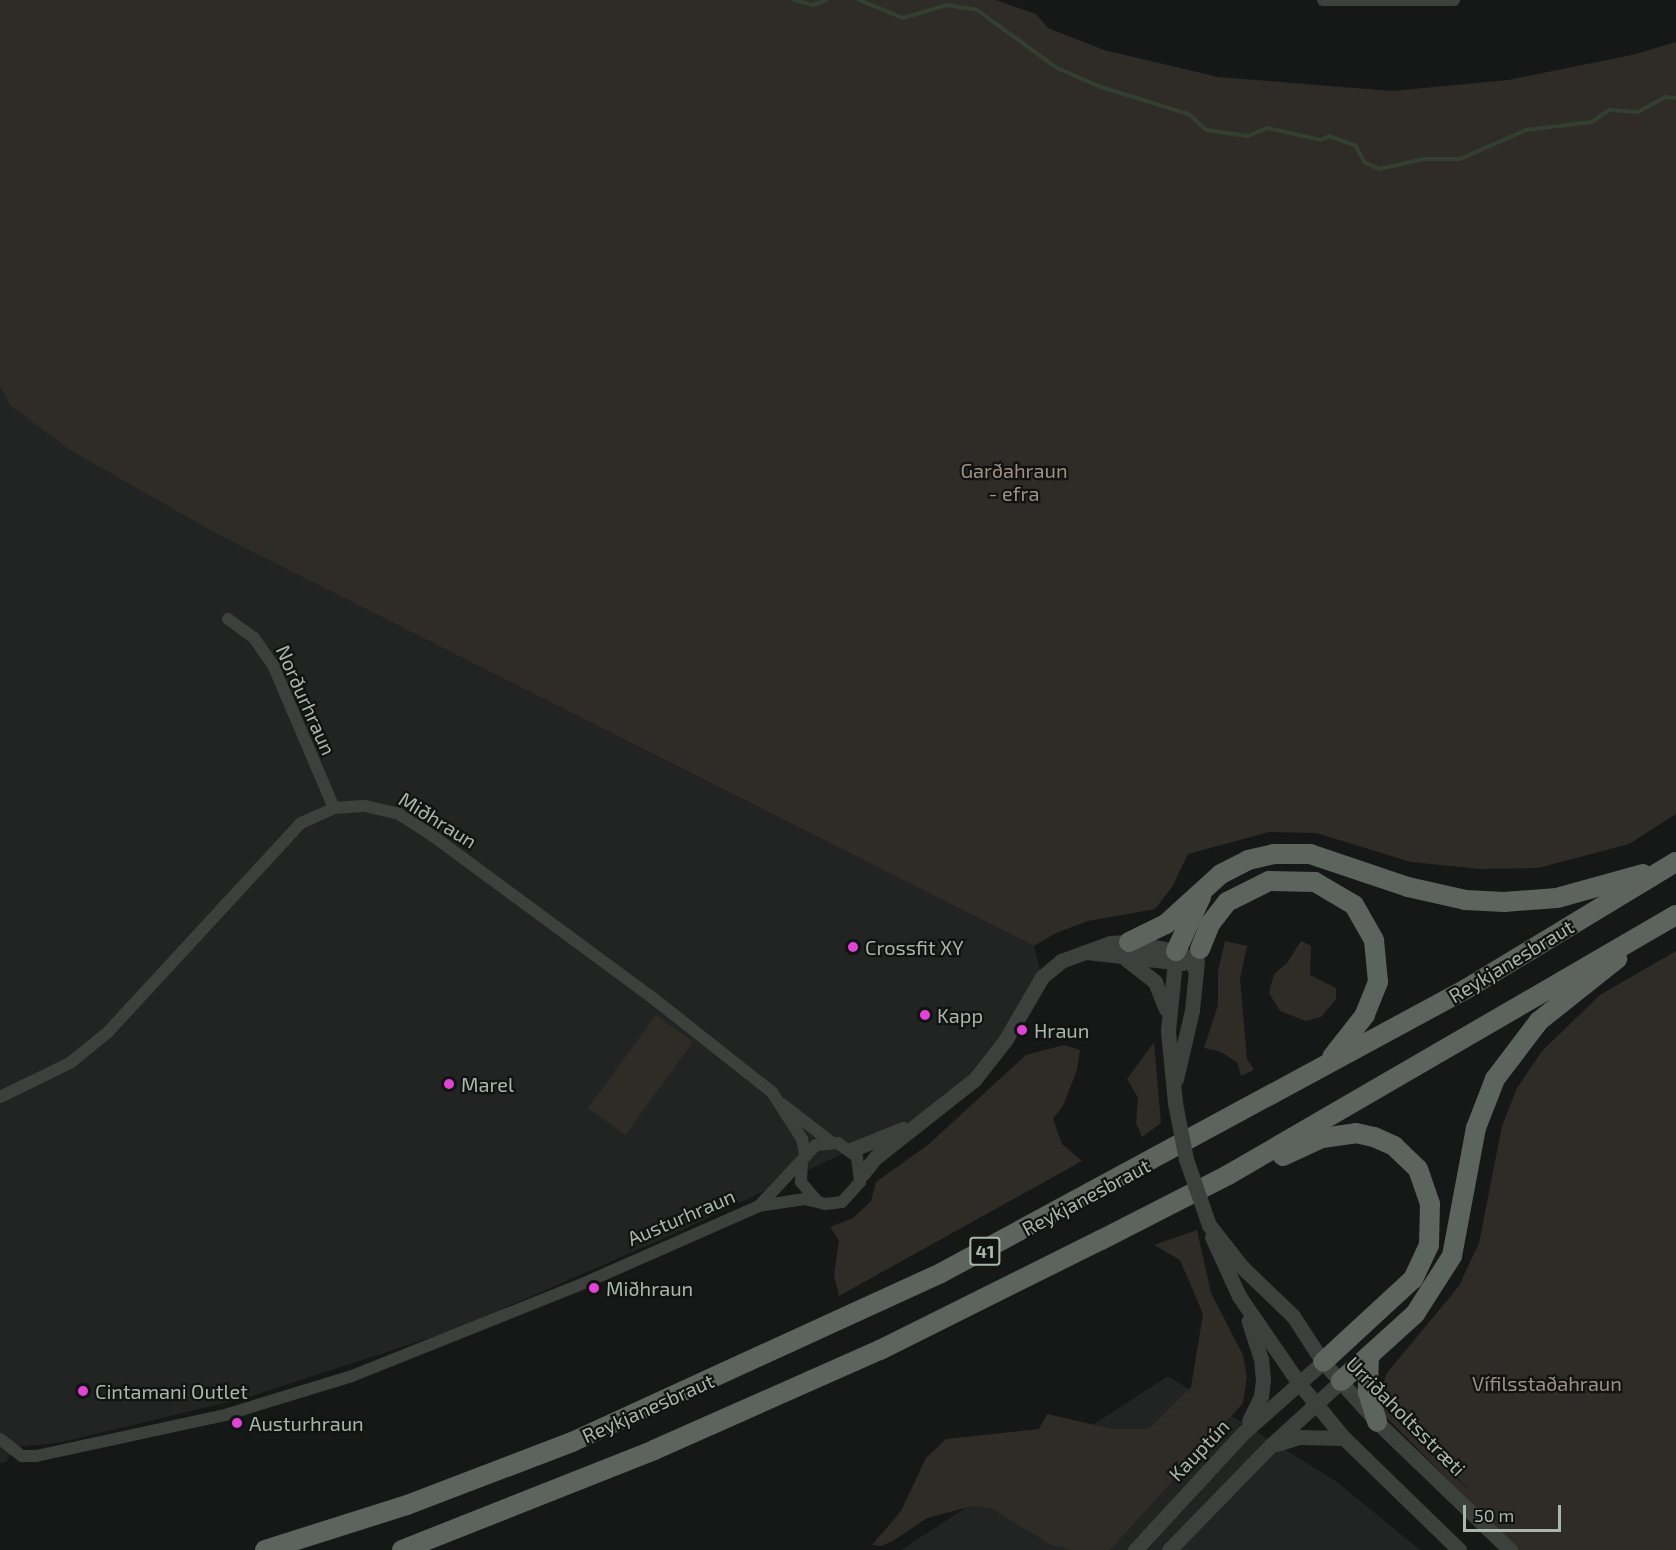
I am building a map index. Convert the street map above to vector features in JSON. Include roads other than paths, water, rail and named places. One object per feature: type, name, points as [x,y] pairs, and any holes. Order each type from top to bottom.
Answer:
[{"type":"highway","points":[[1126,950],[1166,924],[1206,886],[1248,860],[1293,852],[1437,894],[1504,902],[1557,898],[1671,865]]},
{"type":"highway","name":"Reykjanesbraut","points":[[265,1550],[452,1489],[677,1397],[1025,1231],[1466,989],[1671,865]]},
{"type":"highway","points":[[1187,959],[1227,902],[1245,890],[1269,881],[1315,882],[1354,905],[1374,940],[1378,982],[1365,1015],[1323,1067]]},
{"type":"highway","points":[[1187,959],[1206,886]]},
{"type":"highway","name":"Reykjanesbraut","points":[[402,1550],[654,1450],[880,1350],[1101,1240],[1228,1175],[1591,962],[1644,935],[1676,915]]},
{"type":"highway","points":[[1341,1382],[1415,1314],[1452,1256],[1476,1128],[1495,1079],[1539,1021],[1644,935]]},
{"type":"highway","points":[[1101,1240],[1146,1226],[1322,1138],[1356,1133],[1394,1146],[1407,1156],[1425,1181],[1432,1226],[1426,1256],[1403,1291],[1323,1362]]},
{"type":"highway","points":[[1369,1356],[1368,1392],[1377,1422]]},
{"type":"street","points":[[1323,0],[1454,0]]},
{"type":"street","name":"Norðurhraun","points":[[228,619],[254,638],[273,665],[334,808]]},
{"type":"street","name":"Miðhraun","points":[[0,1097],[87,1052],[124,1016],[288,835],[315,815],[348,805],[383,809],[434,836],[649,995],[781,1104],[831,1142]]},
{"type":"street","name":"Austurhraun","points":[[3,1443],[22,1456],[58,1451],[225,1415],[352,1377],[589,1281],[759,1206],[786,1200],[834,1204],[850,1197],[862,1174],[917,1124],[974,1080],[1006,1039],[1042,977],[1061,961],[1081,951],[1110,943],[1126,950],[1187,959]]},
{"type":"street","points":[[1126,950],[1155,982],[1165,1002],[1168,1020],[1167,1057],[1186,1159],[1213,1242],[1239,1296],[1258,1345],[1263,1380],[1257,1407],[1243,1433]]},
{"type":"street","points":[[1168,1020],[1187,959]]},
{"type":"street","points":[[1174,1097],[1192,1010],[1187,959]]},
{"type":"street","name":"Miðhraun","points":[[781,1104],[802,1139],[803,1158]]},
{"type":"street","name":"Austurhraun","points":[[851,1150],[917,1124]]},
{"type":"street","points":[[831,1142],[851,1150],[862,1174]]},
{"type":"street","name":"Austurhraun","points":[[759,1206],[816,1145],[831,1142]]},
{"type":"street","points":[[803,1158],[801,1182],[817,1201]]},
{"type":"street","points":[[1209,1226],[1242,1267],[1293,1316],[1323,1362]]},
{"type":"street","points":[[1239,1296],[1298,1382],[1344,1438],[1459,1550]]},
{"type":"street","name":"Urriðaholtsstræti","points":[[1323,1362],[1377,1422],[1510,1550]]},
{"type":"street","name":"Kauptún","points":[[1134,1550],[1243,1433],[1323,1362]]},
{"type":"street","points":[[1169,1550],[1271,1445],[1341,1382]]},
{"type":"street","points":[[1271,1445],[1299,1437],[1344,1438]]},
{"type":"waterway","points":[[794,0],[813,5],[827,0]]},
{"type":"waterway","points":[[859,0],[903,18],[947,5],[977,10],[1057,68],[1101,87],[1189,114],[1206,130],[1248,136],[1267,128],[1321,140],[1329,136],[1356,146],[1364,162],[1379,169],[1424,159],[1460,159],[1526,130],[1592,122],[1609,110],[1638,112],[1665,97],[1676,98]]},
{"type":"place","name":"Crossfit XY","points":[[853,947]]},
{"type":"place","name":"Kapp","points":[[925,1015]]},
{"type":"place","name":"Hraun","points":[[1022,1030]]},
{"type":"place","name":"Marel","points":[[449,1084]]},
{"type":"place","name":"Miðhraun","points":[[594,1288]]},
{"type":"place","name":"Cintamani Outlet","points":[[83,1391]]},
{"type":"place","name":"Austurhraun","points":[[237,1423]]},
{"type":"park label","name":"Garðahraun - efra","points":[[1014,482]]},
{"type":"park label","name":"Vífilsstaðahraun","points":[[1547,1383]]}]
